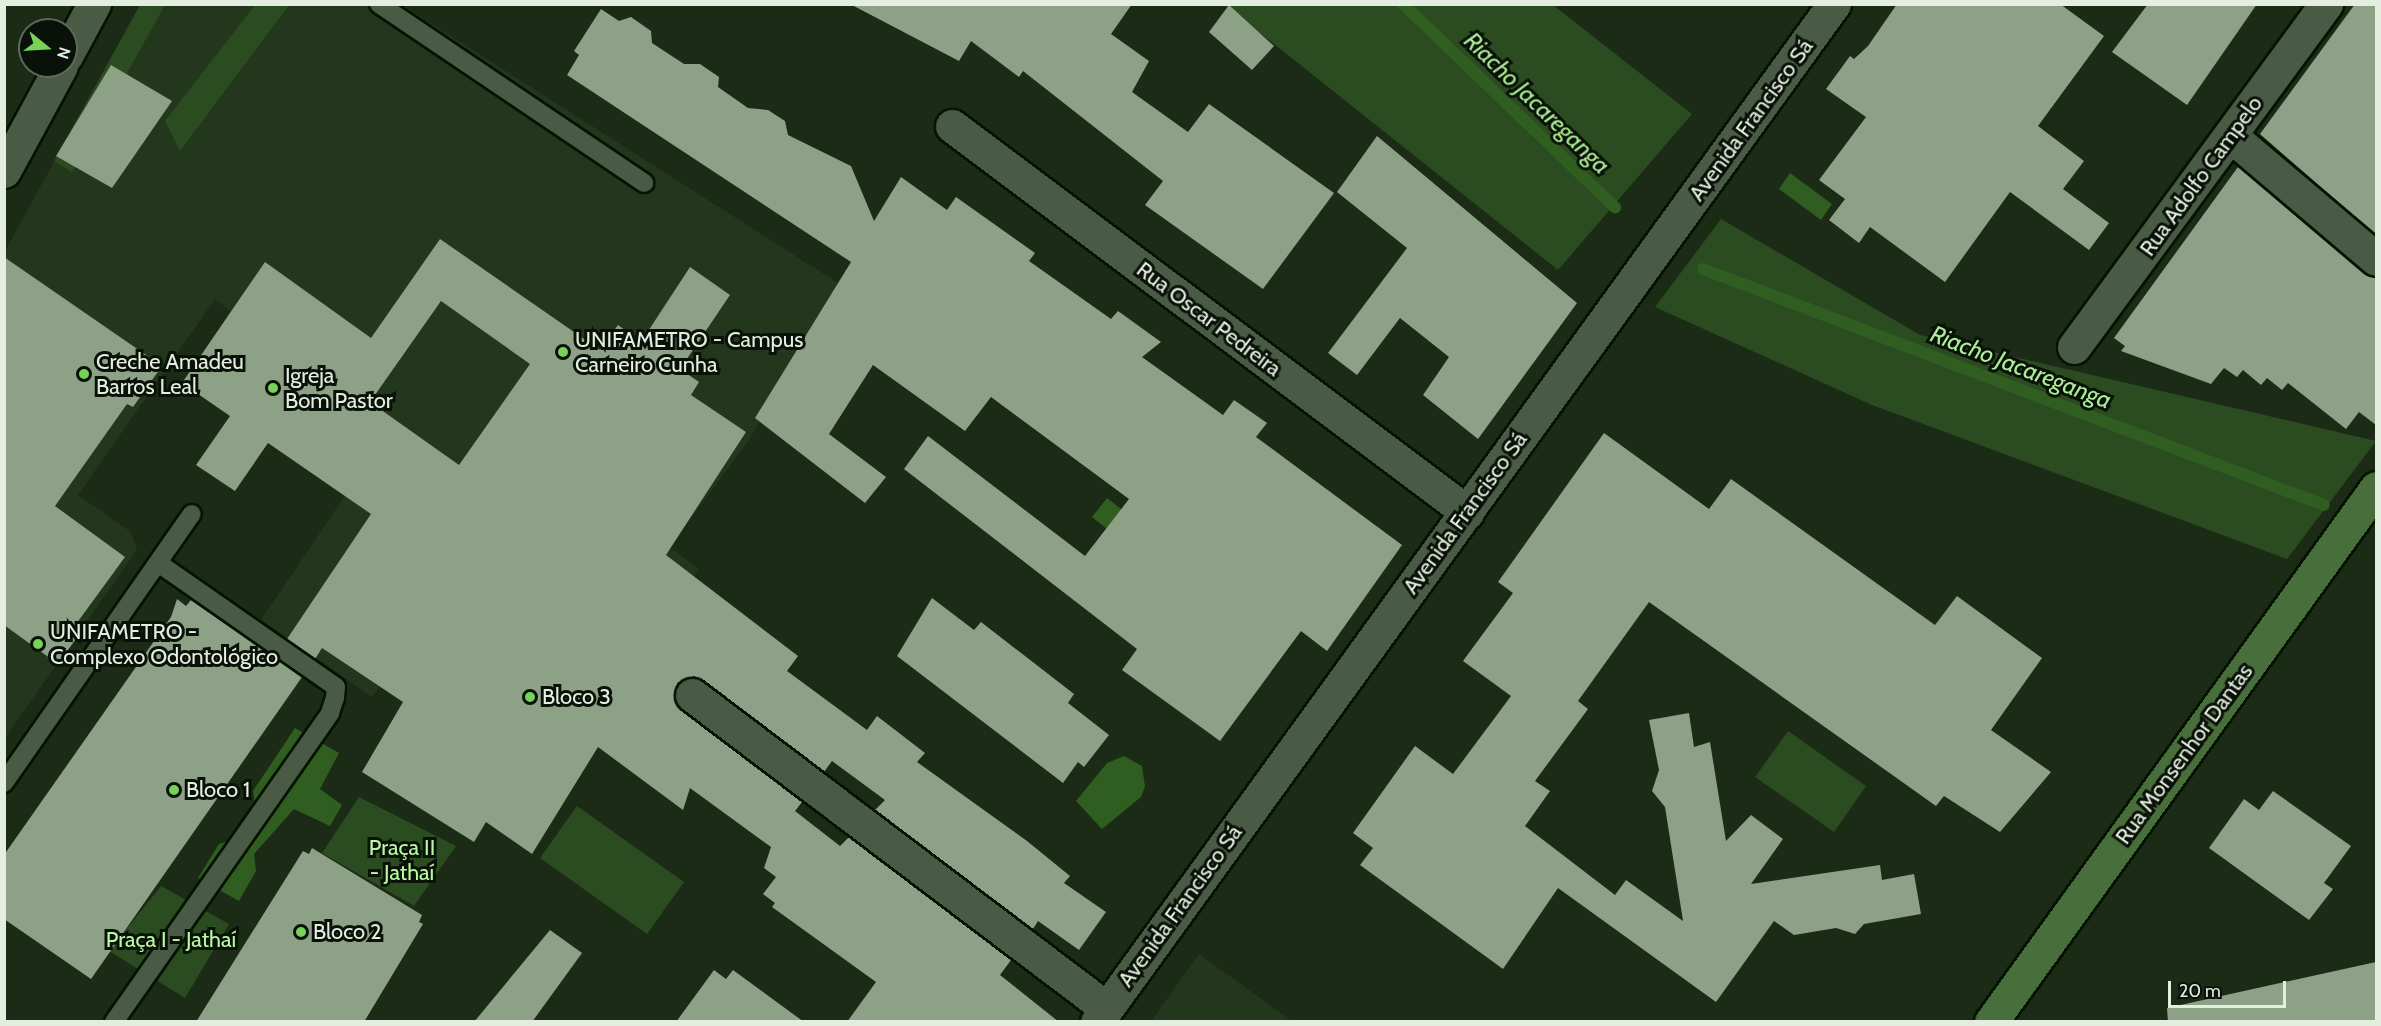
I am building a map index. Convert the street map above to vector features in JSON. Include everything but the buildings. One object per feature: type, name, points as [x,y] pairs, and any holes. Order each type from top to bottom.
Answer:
[{"type":"main road","name":"Rua Monsenhor Dantas","points":[[1991,1022],[2376,488]]},
{"type":"street","points":[[78,33],[93,4]]},
{"type":"street","name":"Rua Adolfo Campelo","points":[[2074,347],[2326,4]]},
{"type":"street","name":"Avenida Francisco Sá","points":[[1102,1015],[1467,512],[1829,6]]},
{"type":"street","points":[[4,171],[54,78]]},
{"type":"street","name":"Rua Oscar Pedreira","points":[[952,126],[1467,512]]},
{"type":"street","points":[[2231,136],[2376,259]]},
{"type":"street","points":[[692,695],[1102,1015]]},
{"type":"lane","points":[[379,4],[644,183]]},
{"type":"lane","points":[[4,783],[192,514]]},
{"type":"lane","points":[[114,1022],[330,713],[336,687],[158,563]]},
{"type":"shaded area","name":"UNIFAMETRO - Campus Carneiro Cunha","points":[[140,5],[402,5],[838,283],[748,442],[669,547],[699,569],[656,628],[495,526],[372,697],[261,620],[386,435],[215,299],[78,495],[131,532],[137,550],[5,738],[5,251]]},
{"type":"shaded area","points":[[1790,173],[1832,204],[1821,220],[1779,189]]},
{"type":"shaded area","points":[[1107,498],[1151,532],[1136,552],[1092,517]]},
{"type":"shaded area","points":[[295,728],[339,753],[320,789],[342,805],[330,826],[294,809],[254,854],[256,871],[239,901],[198,878],[219,844],[239,838],[256,810],[253,791]]},
{"type":"shaded area","points":[[1124,756],[1142,766],[1145,787],[1141,797],[1102,829],[1076,801],[1107,763]]},
{"type":"shaded area","points":[[1199,954],[1292,1021],[1151,1021]]},
{"type":"green space","points":[[140,5],[165,5],[72,172],[54,161]]},
{"type":"green space","points":[[255,5],[289,5],[180,151],[165,121]]},
{"type":"green space","points":[[1225,5],[1553,5],[1692,114],[1558,270]]},
{"type":"green space","points":[[1721,219],[1920,335],[2376,441],[2287,559],[1872,405],[1655,307]]},
{"type":"green space","points":[[1788,731],[1866,786],[1834,832],[1755,777]]},
{"type":"green space","name":"Praça II - Jathaí","points":[[359,797],[456,846],[414,906],[322,853]]},
{"type":"green space","points":[[577,806],[684,882],[647,934],[540,858]]},
{"type":"green space","name":"Praça I - Jathaí","points":[[161,886],[229,924],[185,998],[109,951]]},
{"type":"waterway","name":"Riacho Jacareganga","points":[[1403,4],[1615,207]]},
{"type":"waterway","name":"Riacho Jacareganga","points":[[1703,269],[2324,505]]},
{"type":"place","name":"UNIFAMETRO - Campus Carneiro Cunha","points":[[563,352]]},
{"type":"place","name":"Creche Amadeu Barros Leal","points":[[84,374]]},
{"type":"place","name":"Igreja Bom Pastor","points":[[273,388]]},
{"type":"place","name":"UNIFAMETRO - Complexo Odontológico","points":[[38,644]]},
{"type":"place","name":"Bloco 3","points":[[530,697]]},
{"type":"place","name":"Bloco 1","points":[[174,790]]},
{"type":"place","name":"Bloco 2","points":[[301,932]]}]
